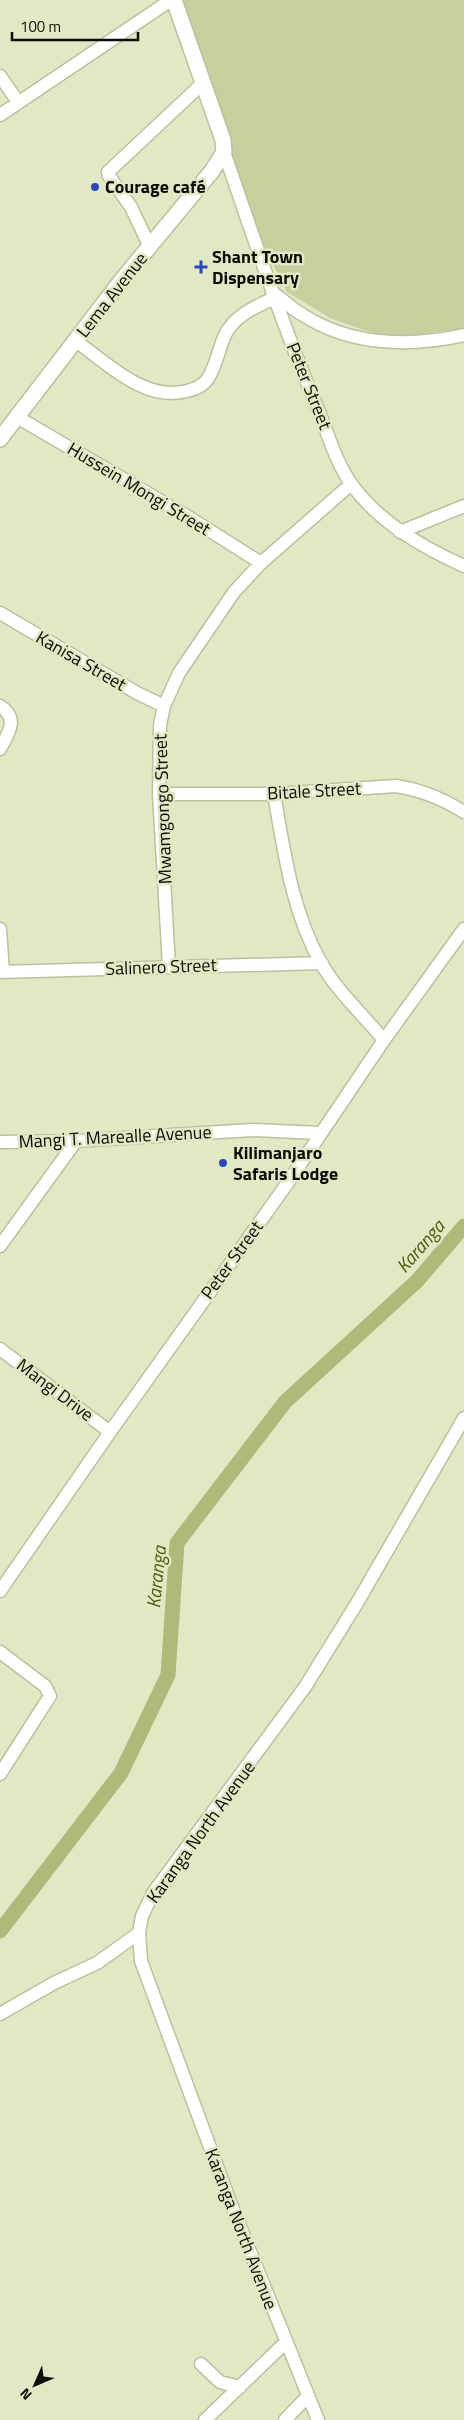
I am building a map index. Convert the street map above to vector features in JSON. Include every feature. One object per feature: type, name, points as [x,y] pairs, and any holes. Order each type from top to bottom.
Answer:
[{"type":"main road","points":[[173,0],[223,140],[224,152]]},
{"type":"main road","name":"Lema Avenue","points":[[0,439],[212,171],[224,152]]},
{"type":"street","points":[[0,115],[173,0]]},
{"type":"street","points":[[0,76],[18,102]]},
{"type":"street","points":[[150,247],[131,207],[108,172],[203,83]]},
{"type":"street","name":"Peter Street","points":[[224,152],[273,295],[340,464],[351,484],[370,506],[400,532],[464,566]]},
{"type":"street","points":[[76,341],[133,381],[150,391],[161,393],[182,392],[198,387],[208,379],[231,325],[252,308],[273,295],[303,316],[359,339],[383,343],[464,335]]},
{"type":"street","name":"Hussein Mongi Street","points":[[17,418],[261,562]]},
{"type":"street","name":"Mwamgongo Street","points":[[169,966],[159,794],[160,725],[164,706],[179,673],[234,592],[261,562],[351,484]]},
{"type":"street","points":[[400,532],[464,506]]},
{"type":"street","name":"Kanisa Street","points":[[0,613],[137,693],[164,706]]},
{"type":"street","points":[[0,706],[7,710],[12,723],[10,732],[0,749]]},
{"type":"street","name":"Bitale Street","points":[[159,794],[274,794],[396,786],[415,789],[432,795],[464,812]]},
{"type":"street","points":[[274,794],[286,864],[302,920],[322,963],[351,1002],[384,1040]]},
{"type":"street","points":[[0,929],[2,972]]},
{"type":"street","name":"Peter Street","points":[[0,1591],[110,1432],[289,1181],[384,1040],[464,929]]},
{"type":"street","name":"Salinero Street","points":[[2,972],[322,963]]},
{"type":"street","name":"Mangi T. Marealle Avenue","points":[[0,1142],[76,1141],[252,1130],[320,1133]]},
{"type":"street","points":[[0,1246],[76,1141]]},
{"type":"street","name":"Mangi Drive","points":[[0,1349],[110,1432]]},
{"type":"street","name":"Karanga North Avenue","points":[[318,2420],[307,2397],[231,2204],[141,1961],[139,1933],[142,1916],[153,1893],[305,1687],[357,1603],[464,1418]]},
{"type":"street","points":[[0,1652],[45,1686],[50,1696],[0,1774]]},
{"type":"street","points":[[0,2014],[46,1988],[97,1963],[139,1933]]},
{"type":"street","points":[[206,2420],[286,2342]]},
{"type":"street","points":[[201,2364],[220,2382],[240,2387]]},
{"type":"street","points":[[285,2420],[307,2397]]},
{"type":"green space","points":[[179,0],[464,0],[464,328],[391,339],[332,319],[287,292],[265,249]]},
{"type":"waterway","name":"Karanga","points":[[0,1931],[121,1773],[168,1675],[177,1543],[285,1402],[417,1281],[464,1226]]},
{"type":"place","name":"Courage café","points":[[95,187]]},
{"type":"place","name":"Shant Town Dispensary","points":[[201,267]]},
{"type":"place","name":"Kilimanjaro Safaris Lodge","points":[[223,1163]]}]
